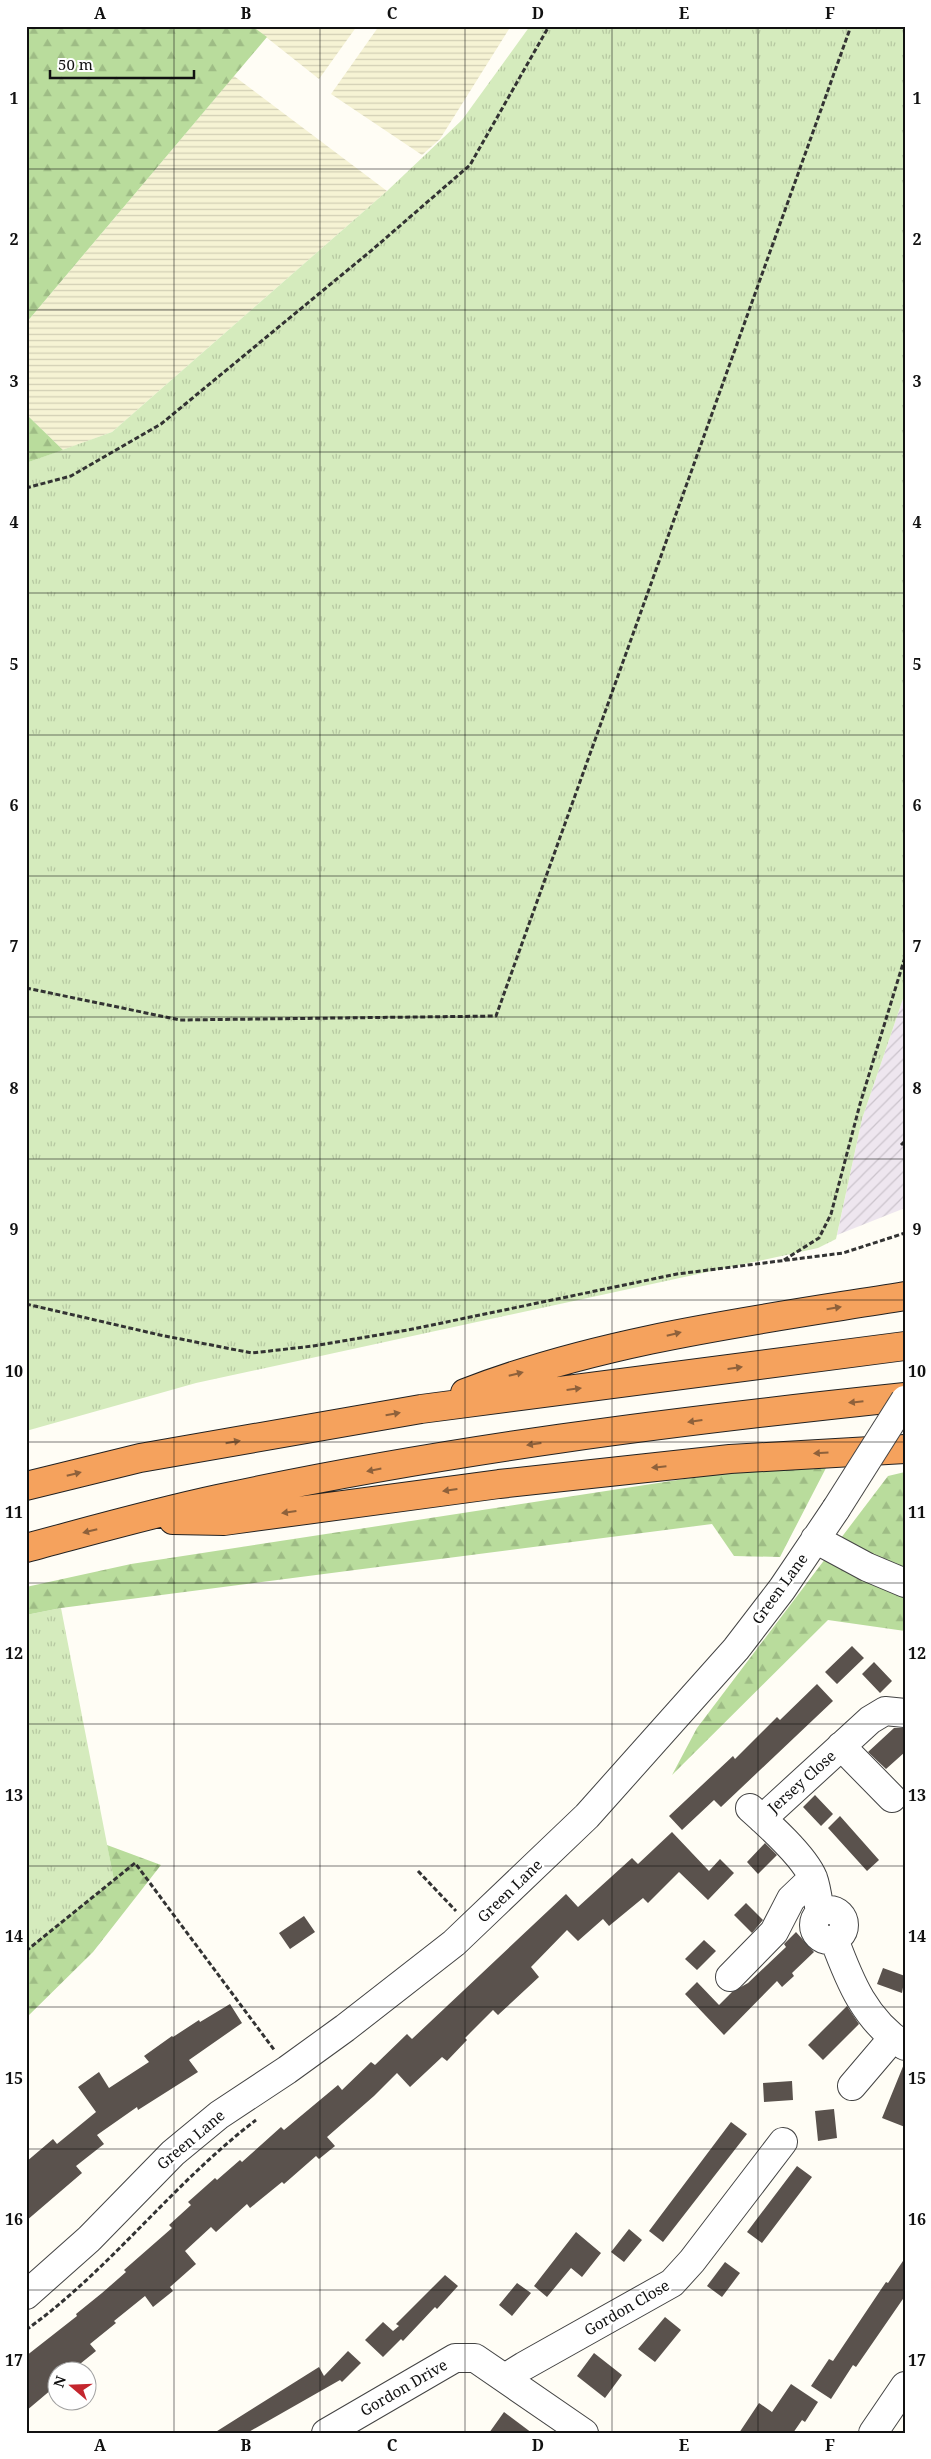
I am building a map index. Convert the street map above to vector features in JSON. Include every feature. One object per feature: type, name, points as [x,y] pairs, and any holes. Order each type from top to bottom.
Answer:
[{"type":"highway","points":[[421,1410],[507,1377],[680,1333],[905,1296]]},
{"type":"highway","points":[[26,1486],[140,1458],[421,1410],[905,1346]]},
{"type":"highway","points":[[26,1548],[218,1499],[441,1458],[737,1414],[905,1398]]},
{"type":"highway","points":[[137,1519],[224,1521],[557,1478],[730,1459],[905,1449]]},
{"type":"street","name":"Green Lane","points":[[26,2295],[70,2257],[148,2176],[218,2115],[324,2044],[468,1938],[587,1816],[695,1697],[736,1648],[816,1539],[905,1398]]},
{"type":"street","points":[[816,1539],[859,1563],[905,1583]]},
{"type":"street","name":"Jersey Close","points":[[852,2086],[899,2042],[868,2013],[859,2000],[850,1984],[834,1939],[820,1938],[816,1932],[815,1918],[820,1913],[813,1878],[808,1869],[756,1813],[841,1746],[870,1720],[885,1711],[905,1713]]},
{"type":"street","name":"Jersey Close","points":[[841,1746],[892,1798]]},
{"type":"street","points":[[730,1977],[774,1932],[791,1899],[813,1878]]},
{"type":"street","name":"Gordon Close","points":[[506,2378],[672,2283],[692,2261],[782,2142]]},
{"type":"street","name":"Gordon Drive","points":[[326,2433],[455,2358],[475,2358],[584,2433]]},
{"type":"street","points":[[873,2433],[905,2386]]},
{"type":"path","points":[[26,488],[71,476],[161,424],[372,250],[470,165],[549,26]]},
{"type":"path","points":[[26,988],[180,1020],[496,1016],[851,26]]},
{"type":"path","points":[[782,1261],[819,1238],[832,1214],[860,1104],[905,957]]},
{"type":"path","points":[[901,1145],[905,1141]]},
{"type":"path","points":[[26,1304],[160,1335],[252,1352],[313,1346],[408,1330],[677,1274],[842,1254],[905,1233]]},
{"type":"path","points":[[26,1951],[135,1863],[277,2053]]},
{"type":"path","points":[[418,1872],[468,1938]]},
{"type":"path","name":"Green Lane","points":[[26,2330],[76,2290],[186,2179],[264,2114]]},
{"type":"shaded area","points":[[252,26],[357,26],[319,79]]},
{"type":"shaded area","points":[[379,26],[511,26],[440,139],[422,155],[331,94]]},
{"type":"shaded area","points":[[234,76],[387,191],[112,432],[63,450],[26,414],[26,323]]},
{"type":"shaded area","points":[[905,993],[905,1208],[837,1235],[862,1119]]},
{"type":"green space","points":[[26,26],[252,26],[267,37],[26,323]]},
{"type":"green space","points":[[530,26],[905,26],[905,993],[862,1119],[836,1239],[818,1248],[196,1383],[26,1431],[26,463],[112,432],[387,191],[462,120]]},
{"type":"green space","points":[[26,414],[63,450],[26,463]]},
{"type":"green space","points":[[826,1468],[780,1557],[734,1556],[712,1524],[61,1608],[26,1615],[26,1587],[131,1564],[730,1472]]},
{"type":"green space","points":[[905,1472],[905,1631],[828,1620],[672,1775],[697,1728],[888,1476]]},
{"type":"green space","points":[[61,1608],[114,1880],[26,1950],[26,1615]]},
{"type":"green space","points":[[107,1845],[161,1865],[93,1952],[26,2018],[26,1950],[114,1880]]},
{"type":"building","points":[[852,1646],[864,1658],[837,1684],[825,1672]]},
{"type":"building","points":[[874,1662],[892,1681],[880,1693],[862,1674]]},
{"type":"building","points":[[817,1684],[833,1701],[721,1807],[714,1800],[682,1830],[669,1816],[733,1756],[735,1759],[777,1717],[780,1720]]},
{"type":"building","points":[[894,1728],[905,1728],[905,1752],[886,1769],[868,1752]]},
{"type":"building","points":[[815,1795],[833,1814],[821,1826],[803,1807]]},
{"type":"building","points":[[840,1816],[879,1860],[867,1871],[828,1828]]},
{"type":"building","points":[[672,1832],[709,1871],[720,1859],[734,1873],[708,1900],[679,1872],[648,1903],[643,1898],[609,1926],[603,1919],[578,1941],[567,1930],[531,1967],[539,1977],[498,2015],[493,2010],[465,2038],[467,2040],[447,2061],[442,2057],[410,2087],[397,2073],[327,2137],[335,2146],[319,2159],[316,2156],[284,2184],[282,2182],[250,2208],[247,2204],[216,2232],[211,2227],[185,2251],[196,2264],[170,2287],[173,2291],[153,2307],[145,2296],[114,2321],[116,2323],[90,2344],[96,2351],[82,2362],[48,2362],[48,2392],[26,2411],[26,2356],[77,2316],[76,2314],[126,2272],[124,2270],[172,2228],[169,2225],[191,2205],[188,2202],[215,2178],[217,2180],[240,2160],[242,2162],[281,2127],[284,2130],[338,2085],[342,2090],[371,2062],[375,2065],[407,2034],[412,2039],[566,1894],[578,1907],[632,1858],[638,1864]]},
{"type":"building","points":[[765,1843],[777,1855],[758,1874],[747,1862]]},
{"type":"building","points":[[746,1903],[763,1920],[752,1933],[734,1915]]},
{"type":"building","points":[[304,1916],[315,1932],[290,1949],[279,1933]]},
{"type":"building","points":[[796,1932],[814,1952],[792,1973],[794,1976],[782,1987],[777,1981],[724,2035],[685,1994],[697,1982],[719,2005],[732,1992],[748,1983],[786,1947],[784,1944]]},
{"type":"building","points":[[704,1940],[716,1951],[697,1970],[685,1959]]},
{"type":"building","points":[[883,1968],[905,1976],[902,1993],[877,1984]]},
{"type":"building","points":[[230,2004],[242,2023],[189,2060],[198,2072],[138,2110],[137,2107],[97,2135],[104,2144],[76,2166],[82,2173],[26,2221],[26,2162],[53,2139],[57,2144],[96,2112],[78,2087],[99,2072],[109,2088],[149,2062],[144,2056],[172,2036]]},
{"type":"building","points":[[847,2006],[859,2024],[823,2060],[808,2045]]},
{"type":"building","points":[[905,2064],[905,2127],[882,2118]]},
{"type":"building","points":[[792,2081],[793,2100],[764,2102],[763,2083]]},
{"type":"building","points":[[834,2109],[837,2138],[818,2141],[815,2111]]},
{"type":"building","points":[[731,2122],[747,2134],[663,2242],[649,2231]]},
{"type":"building","points":[[797,2166],[812,2177],[762,2243],[747,2232]]},
{"type":"building","points":[[629,2229],[642,2240],[624,2262],[611,2252]]},
{"type":"building","points":[[576,2232],[601,2253],[582,2277],[571,2268],[547,2297],[534,2286]]},
{"type":"building","points":[[905,2258],[905,2296],[856,2367],[853,2365],[831,2399],[811,2386],[829,2359],[833,2361],[886,2282],[888,2283]]},
{"type":"building","points":[[725,2262],[740,2273],[722,2297],[707,2286]]},
{"type":"building","points":[[445,2275],[458,2286],[403,2341],[401,2339],[383,2357],[365,2340],[383,2322],[393,2331],[399,2326],[396,2324]]},
{"type":"building","points":[[517,2283],[531,2293],[512,2316],[499,2305]]},
{"type":"building","points":[[665,2317],[681,2330],[655,2362],[638,2349]]},
{"type":"building","points":[[348,2351],[361,2363],[342,2382],[340,2380],[247,2433],[214,2433],[319,2367],[324,2376]]},
{"type":"building","points":[[594,2353],[622,2375],[605,2398],[577,2376]]},
{"type":"building","points":[[791,2384],[818,2402],[805,2422],[802,2420],[793,2433],[739,2433],[759,2403],[772,2412]]},
{"type":"building","points":[[504,2412],[532,2433],[489,2433]]}]
